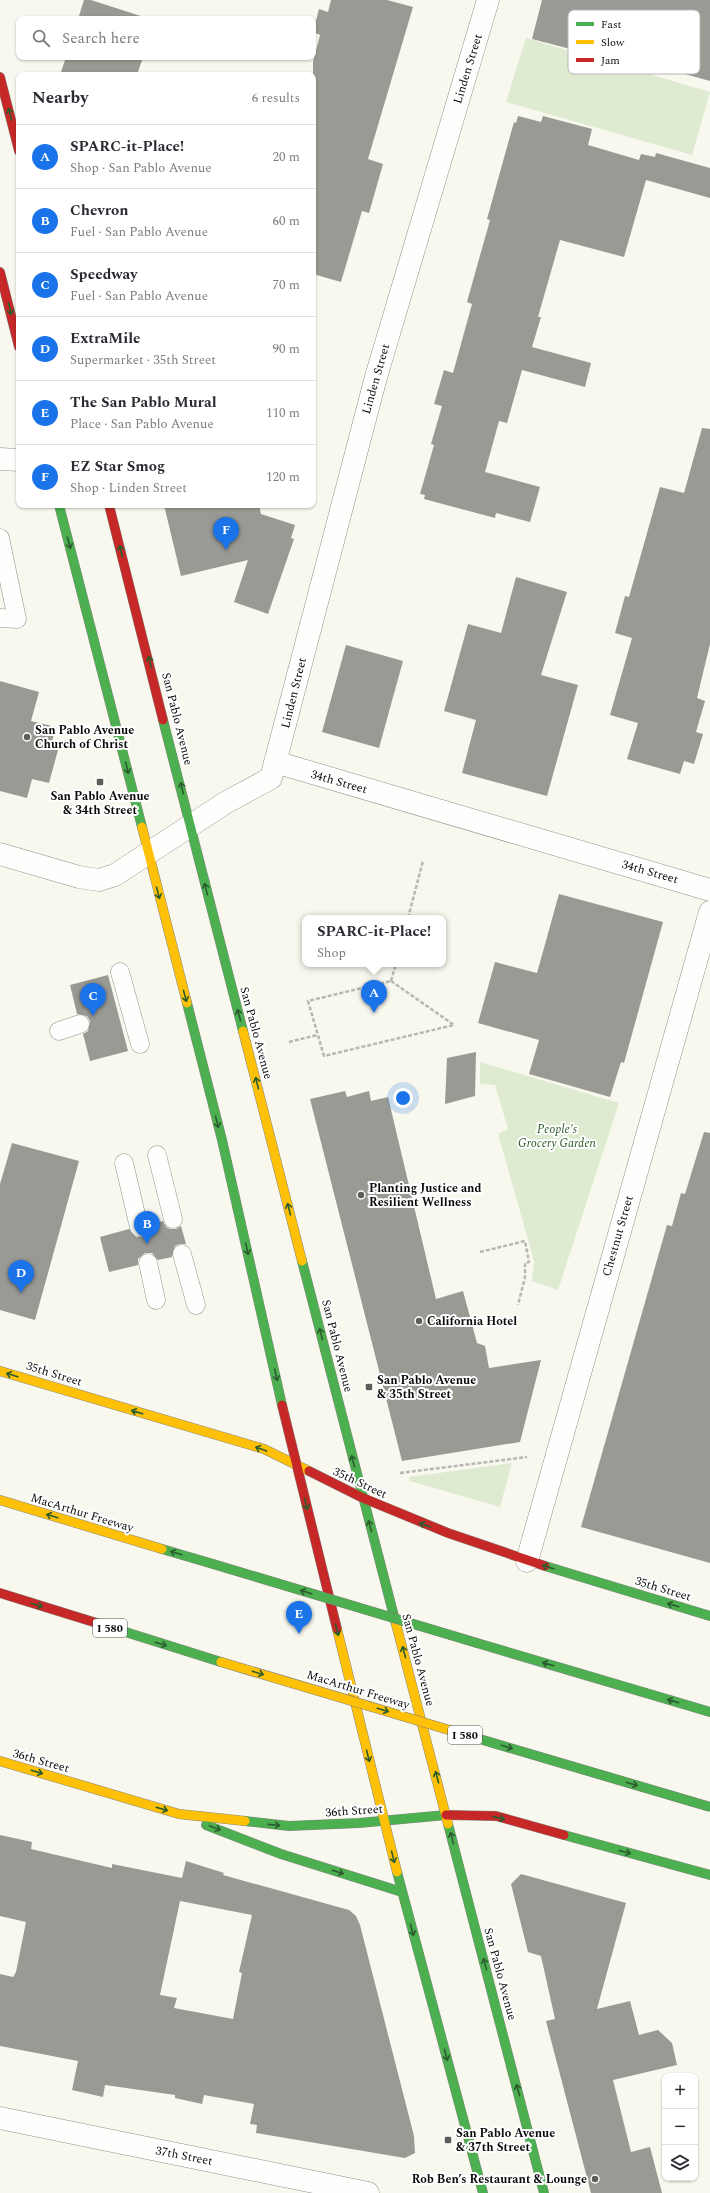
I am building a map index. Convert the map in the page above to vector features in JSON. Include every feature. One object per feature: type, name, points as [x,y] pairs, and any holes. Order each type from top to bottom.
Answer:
[{"type":"main road","points":[[0,77],[16,139]]},
{"type":"main road","points":[[0,272],[16,335]]},
{"type":"main road","points":[[60,508],[222,1140],[296,1466],[384,1821],[484,2193]]},
{"type":"main road","name":"San Pablo Avenue","points":[[110,508],[363,1498],[544,2193]]},
{"type":"main road","name":"35th Street","points":[[0,1371],[264,1449],[296,1466],[413,1521],[527,1561],[710,1616]]},
{"type":"main road","name":"MacArthur Freeway","points":[[0,1500],[710,1712]]},
{"type":"main road","name":"MacArthur Freeway","points":[[0,1593],[221,1662],[710,1807]]},
{"type":"main road","name":"36th Street","points":[[0,1761],[179,1814],[289,1826],[384,1821],[446,1815],[496,1816],[710,1875]]},
{"type":"main road","points":[[179,1814],[281,1854],[402,1892]]},
{"type":"street","name":"Linden Street","points":[[276,762],[376,377],[488,0]]},
{"type":"street","points":[[0,459],[16,460]]},
{"type":"street","points":[[0,854],[78,877],[99,880],[115,875],[148,855],[225,803],[271,778],[276,762]]},
{"type":"street","name":"34th Street","points":[[276,762],[710,890]]},
{"type":"street","name":"Chestnut Street","points":[[527,1561],[710,912]]},
{"type":"street","name":"37th Street","points":[[0,2118],[368,2193]]},
{"type":"lane","points":[[0,618],[16,619],[5,585],[1,547]]},
{"type":"lane","points":[[120,972],[125,1013],[140,1044]]},
{"type":"lane","points":[[59,1031],[80,1024]]},
{"type":"lane","points":[[157,1155],[173,1219]]},
{"type":"lane","points":[[124,1163],[139,1227]]},
{"type":"lane","points":[[182,1254],[196,1305]]},
{"type":"lane","points":[[148,1263],[156,1300]]},
{"type":"path","points":[[409,915],[423,861]]},
{"type":"path","points":[[391,980],[395,967]]},
{"type":"path","points":[[391,980],[454,1025],[324,1056],[317,1036],[308,1001],[391,980]]},
{"type":"path","points":[[289,1042],[317,1036]]},
{"type":"path","points":[[480,1252],[525,1241],[529,1262],[525,1263],[525,1277],[518,1305]]},
{"type":"path","points":[[400,1473],[557,1453]]},
{"type":"green space","points":[[526,38],[568,50],[568,74],[649,74],[710,92],[692,155],[506,102]]},
{"type":"green space","name":"People's Grocery Garden","points":[[480,1062],[619,1103],[558,1290],[532,1281],[534,1262],[498,1134],[508,1129],[495,1085],[480,1084]]},
{"type":"green space","points":[[512,1463],[500,1507],[410,1481],[409,1477]]},
{"type":"building","points":[[84,0],[91,0],[141,16],[79,16]]},
{"type":"building","points":[[331,0],[387,0],[413,7],[368,159],[383,164],[369,213],[362,211],[341,282],[316,275],[316,72],[313,72],[313,62],[314,60],[316,60],[316,50],[320,35],[316,33],[316,20],[319,9],[328,12]]},
{"type":"building","points":[[542,0],[710,0],[710,81],[685,74],[700,74],[700,10],[568,10],[568,48],[532,39]]},
{"type":"building","points":[[65,60],[142,60],[138,72],[61,72]]},
{"type":"building","points":[[518,116],[541,122],[543,116],[592,129],[588,145],[639,160],[641,154],[655,157],[656,153],[710,168],[710,198],[646,180],[624,257],[560,240],[538,317],[541,317],[532,347],[591,363],[585,387],[522,370],[507,423],[499,421],[485,472],[540,487],[530,522],[496,513],[495,518],[424,499],[425,495],[420,494],[434,445],[431,444],[442,406],[434,404],[444,370],[453,373],[472,304],[467,302],[490,220],[487,219],[514,122],[516,123]]},
{"type":"building","points":[[702,428],[710,429],[710,644],[697,698],[705,701],[696,732],[703,734],[694,764],[684,761],[680,774],[627,759],[638,723],[610,715],[632,638],[615,633],[625,596],[629,597],[660,487],[684,493]]},
{"type":"building","points":[[165,508],[260,508],[261,514],[295,525],[291,538],[294,539],[268,614],[234,602],[248,560],[181,576]]},
{"type":"building","points":[[516,577],[567,592],[541,675],[578,685],[547,796],[462,773],[476,720],[444,711],[468,624],[501,633]]},
{"type":"building","points":[[346,645],[403,661],[379,748],[322,732]]},
{"type":"building","name":"San Pablo Avenue Church of Christ","points":[[0,681],[39,692],[31,721],[56,727],[50,748],[58,750],[49,783],[32,779],[27,798],[0,791]]},
{"type":"building","points":[[559,894],[663,922],[624,1063],[621,1062],[610,1097],[529,1074],[539,1040],[478,1023],[495,962],[537,973]]},
{"type":"building","points":[[108,975],[128,1051],[90,1061],[83,1034],[88,1031],[90,1021],[87,1016],[77,1014],[70,985]]},
{"type":"building","points":[[476,1052],[475,1096],[445,1104],[447,1058]]},
{"type":"building","name":"California Hotel","points":[[345,1091],[347,1097],[369,1091],[371,1101],[388,1097],[436,1299],[463,1291],[477,1343],[485,1346],[489,1368],[541,1360],[520,1442],[402,1461],[310,1099]]},
{"type":"building","points":[[704,1132],[710,1133],[710,1563],[581,1527],[667,1225],[672,1226],[681,1193],[685,1194]]},
{"type":"building","points":[[12,1143],[79,1161],[35,1320],[0,1310],[0,1184]]},
{"type":"building","points":[[163,1221],[166,1227],[170,1229],[176,1229],[181,1226],[186,1244],[175,1246],[172,1257],[158,1260],[152,1253],[145,1253],[138,1259],[138,1265],[109,1272],[100,1237],[129,1229],[136,1237],[142,1237],[149,1230],[149,1224]]},
{"type":"building","points":[[0,1835],[32,1842],[31,1849],[112,1868],[112,1864],[182,1878],[186,1861],[224,1873],[223,1875],[349,1910],[356,1916],[360,1925],[414,2136],[415,2153],[405,2158],[256,2133],[257,2125],[250,2124],[254,2104],[204,2095],[202,2104],[175,2098],[175,2095],[105,2085],[103,2097],[72,2090],[78,2061],[0,2046],[0,1974],[13,1977],[16,1972],[26,1922],[0,1916]],"holes":[[[180,1901],[252,1915],[239,1972],[242,1973],[233,2019],[174,2008],[177,1998],[160,1995]]]},
{"type":"building","points":[[521,1874],[626,1903],[597,2009],[630,2001],[639,2035],[658,2030],[672,2043],[677,2065],[613,2080],[631,2152],[650,2147],[662,2193],[591,2193],[546,2021],[555,2019],[541,1956],[528,1952],[511,1884]]},
{"type":"traffic: fast","points":[[60,508],[142,827]]},
{"type":"traffic: fast","points":[[163,720],[243,1031]]},
{"type":"traffic: fast","points":[[187,1003],[222,1140],[282,1405]]},
{"type":"traffic: fast","points":[[302,1261],[396,1624]]},
{"type":"traffic: fast","points":[[162,1549],[213,1564]]},
{"type":"traffic: fast","points":[[213,1564],[477,1643]]},
{"type":"traffic: fast","points":[[545,1566],[710,1616]]},
{"type":"traffic: fast","points":[[116,1629],[221,1662]]},
{"type":"traffic: fast","points":[[477,1643],[710,1712]]},
{"type":"traffic: fast","points":[[466,1735],[710,1807]]},
{"type":"traffic: fast","points":[[245,1821],[289,1826],[359,1823],[446,1815]]},
{"type":"traffic: fast","points":[[448,1824],[544,2193]]},
{"type":"traffic: fast","points":[[206,1825],[281,1854],[402,1892]]},
{"type":"traffic: fast","points":[[564,1835],[710,1875]]},
{"type":"traffic: fast","points":[[397,1872],[483,2193]]},
{"type":"traffic: slow","points":[[142,827],[187,1003]]},
{"type":"traffic: slow","points":[[243,1031],[302,1261]]},
{"type":"traffic: slow","points":[[0,1371],[264,1449],[309,1471]]},
{"type":"traffic: slow","points":[[0,1500],[162,1549]]},
{"type":"traffic: slow","points":[[396,1624],[448,1824]]},
{"type":"traffic: slow","points":[[337,1629],[397,1872]]},
{"type":"traffic: slow","points":[[221,1662],[466,1735]]},
{"type":"traffic: slow","points":[[0,1761],[179,1814],[245,1821]]},
{"type":"traffic: jam","points":[[0,77],[16,139]]},
{"type":"traffic: jam","points":[[0,272],[16,335]]},
{"type":"traffic: jam","points":[[110,508],[163,720]]},
{"type":"traffic: jam","points":[[282,1405],[337,1629]]},
{"type":"traffic: jam","points":[[309,1471],[363,1498]]},
{"type":"traffic: jam","points":[[363,1498],[448,1533],[545,1566]]},
{"type":"traffic: jam","points":[[0,1593],[116,1629]]},
{"type":"traffic: jam","points":[[446,1815],[496,1816],[564,1835]]},
{"type":"place","name":"EZ Star Smog","points":[[226,550]]},
{"type":"place","name":"San Pablo Avenue Church of Christ","points":[[27,737]]},
{"type":"place","name":"San Pablo Avenue & 34th Street","points":[[100,782]]},
{"type":"place","name":"SPARC-it-Place!","points":[[374,1013]]},
{"type":"place","name":"Speedway","points":[[93,1016]]},
{"type":"place","name":"Planting Justice and Resilient Wellness","points":[[361,1195]]},
{"type":"place","name":"Chevron","points":[[147,1244]]},
{"type":"place","name":"ExtraMile","points":[[21,1293]]},
{"type":"place","name":"California Hotel","points":[[419,1321]]},
{"type":"place","name":"San Pablo Avenue & 35th Street","points":[[369,1387]]},
{"type":"place","name":"The San Pablo Mural","points":[[299,1634]]},
{"type":"place","name":"San Pablo Avenue & 37th Street","points":[[448,2140]]},
{"type":"place","name":"Rob Ben’s Restaurant & Lounge","points":[[595,2179]]}]
